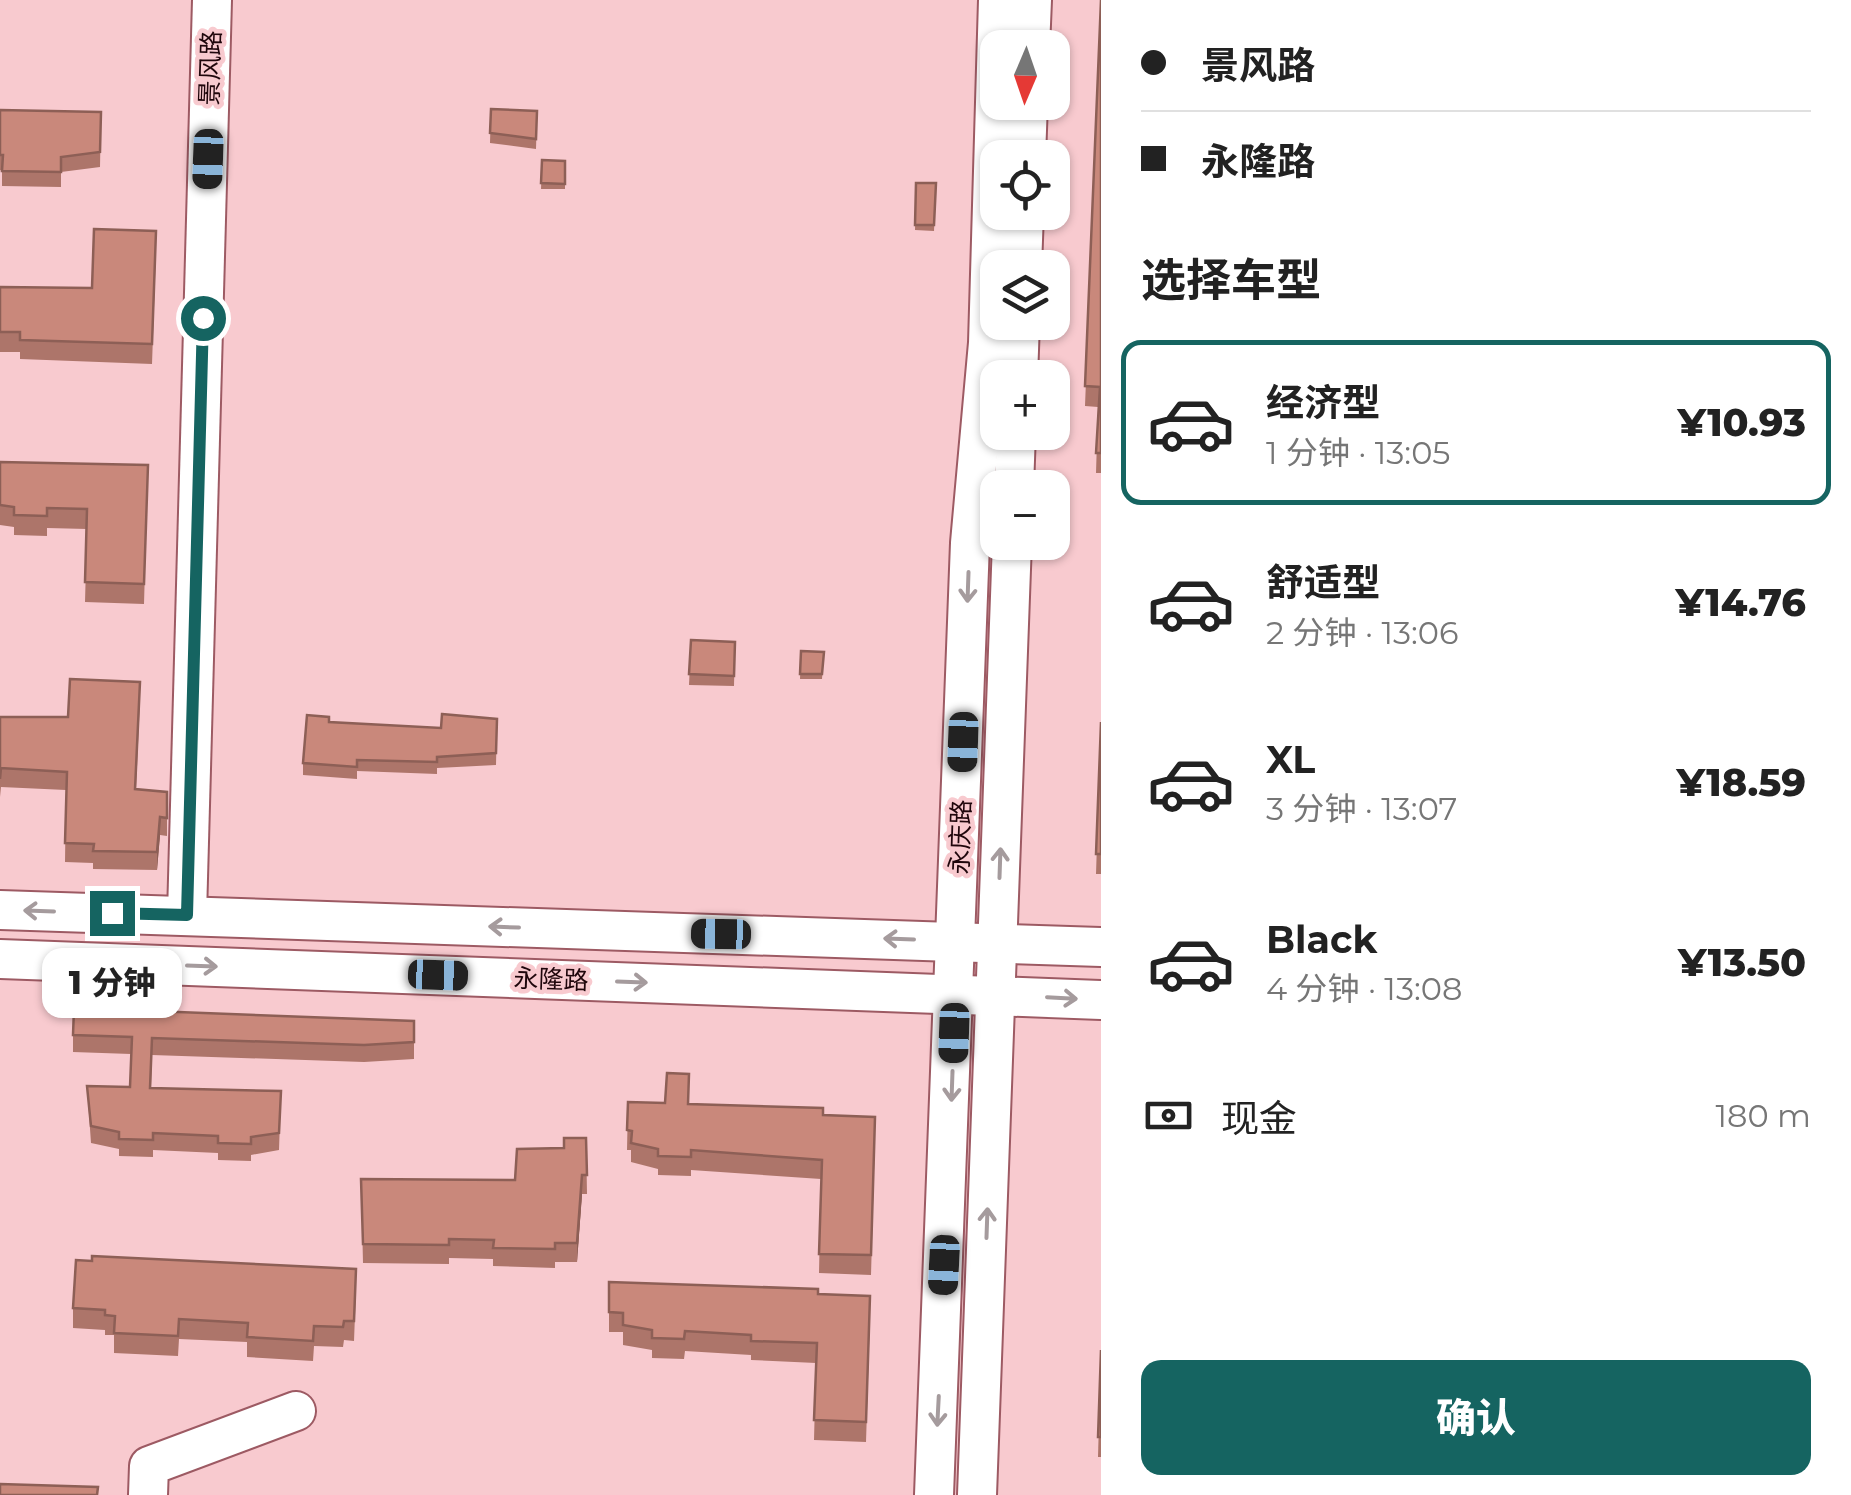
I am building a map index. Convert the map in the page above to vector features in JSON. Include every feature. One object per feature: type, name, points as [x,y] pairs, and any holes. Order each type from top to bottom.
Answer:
[{"type":"street","name":"景风路","points":[[187,915],[212,0]]},
{"type":"street","name":"永庆路","points":[[934,1495],[970,543],[988,342],[998,0]]},
{"type":"street","points":[[1031,30],[1032,0]]},
{"type":"street","name":"永庆路","points":[[977,1495],[1011,560]]},
{"type":"street","name":"永隆路","points":[[0,910],[1101,947]]},
{"type":"street","name":"永隆路","points":[[0,959],[1101,1000]]},
{"type":"street","points":[[148,1495],[149,1466],[296,1411]]},
{"type":"building","points":[[1101,0],[1101,453],[1096,453],[1100,387],[1085,386]]},
{"type":"building","points":[[491,109],[537,111],[536,139],[490,133]]},
{"type":"building","points":[[0,110],[101,112],[100,152],[61,157],[61,172],[2,171]]},
{"type":"building","points":[[542,160],[565,161],[565,184],[541,183]]},
{"type":"building","points":[[916,183],[936,183],[934,225],[915,225]]},
{"type":"building","points":[[94,229],[156,231],[152,344],[20,340],[20,332],[0,332],[0,287],[92,288]]},
{"type":"building","points":[[0,462],[148,465],[144,584],[85,582],[87,509],[47,508],[47,516],[14,515],[14,507],[0,505]]},
{"type":"building","points":[[691,640],[735,642],[734,676],[689,674]]},
{"type":"building","points":[[801,651],[824,652],[822,674],[800,674]]},
{"type":"building","points":[[70,679],[140,682],[135,789],[167,792],[167,818],[160,817],[157,852],[93,851],[94,844],[65,843],[67,772],[1,768],[0,779],[0,717],[68,717]]},
{"type":"building","points":[[442,714],[497,719],[496,753],[437,757],[437,762],[357,760],[357,767],[303,763],[307,715],[329,717],[329,722],[441,728]]},
{"type":"building","points":[[1101,722],[1101,854],[1096,854]]},
{"type":"building","points":[[74,1008],[414,1021],[414,1042],[364,1045],[152,1038],[150,1088],[281,1091],[279,1133],[251,1137],[251,1144],[218,1143],[218,1136],[153,1133],[153,1140],[119,1139],[119,1132],[91,1126],[87,1086],[130,1087],[132,1037],[73,1035]]},
{"type":"building","points":[[667,1073],[689,1074],[688,1104],[823,1108],[823,1115],[875,1117],[871,1255],[819,1254],[822,1160],[691,1150],[691,1157],[658,1156],[658,1149],[631,1143],[632,1131],[627,1130],[628,1102],[665,1103]]},
{"type":"building","points":[[564,1138],[586,1138],[587,1175],[582,1175],[577,1243],[555,1243],[555,1249],[493,1248],[494,1240],[449,1239],[449,1245],[363,1244],[361,1179],[515,1180],[517,1149],[564,1148]]},
{"type":"building","points":[[92,1256],[356,1269],[354,1321],[344,1321],[343,1327],[314,1326],[313,1341],[247,1337],[248,1323],[179,1319],[178,1336],[114,1333],[115,1316],[105,1315],[105,1310],[73,1308],[76,1260],[92,1261]]},
{"type":"building","points":[[609,1282],[818,1289],[818,1294],[870,1296],[866,1422],[814,1420],[817,1343],[751,1341],[751,1335],[685,1331],[684,1339],[652,1338],[652,1330],[623,1325],[623,1313],[609,1312]]},
{"type":"building","points":[[1101,1350],[1101,1437],[1098,1437]]},
{"type":"building","points":[[0,1484],[98,1487],[97,1495],[0,1495]]},
{"type":"route","points":[[112,913],[187,915],[203,318]]}]
